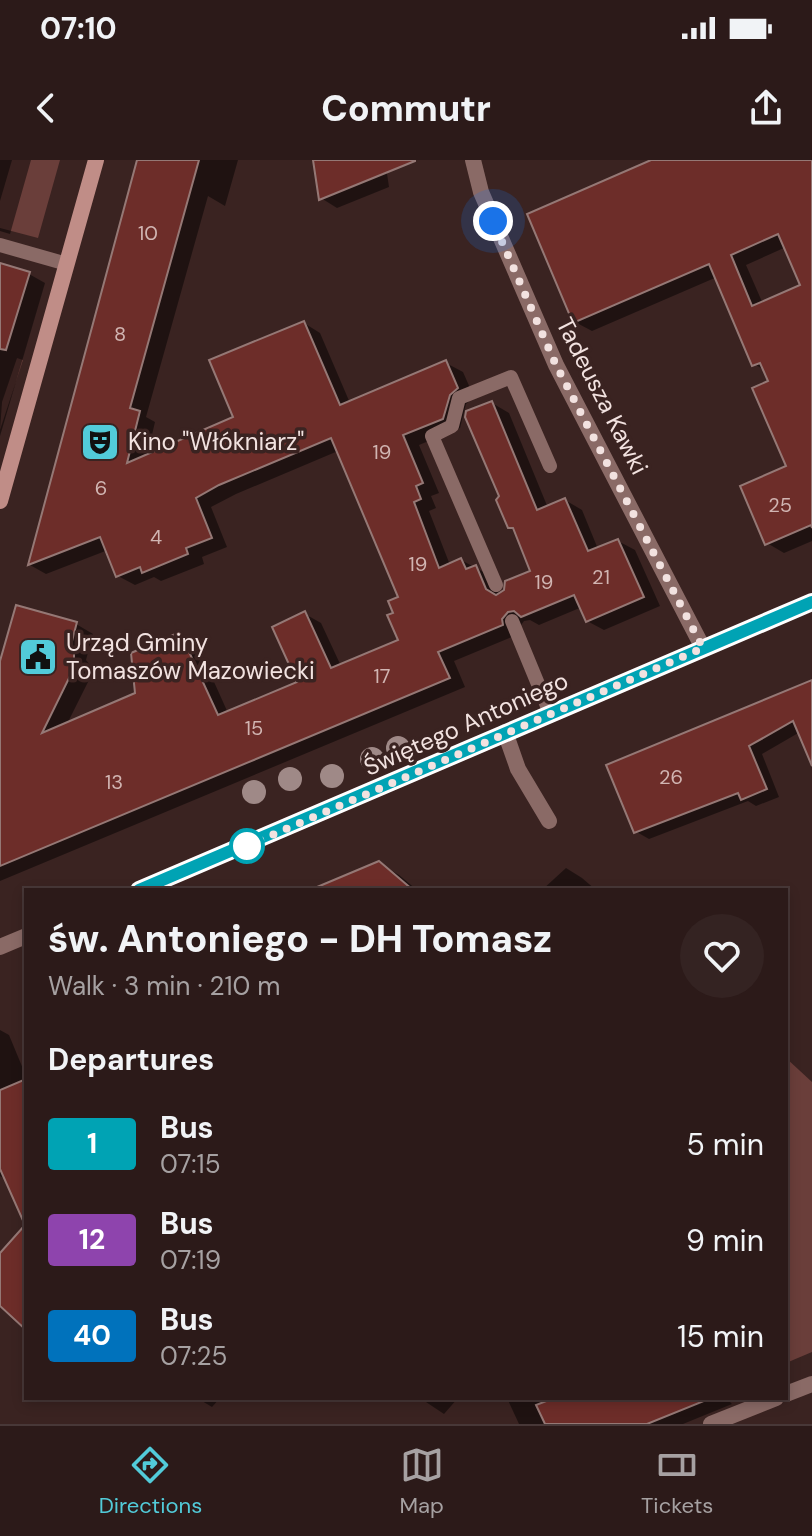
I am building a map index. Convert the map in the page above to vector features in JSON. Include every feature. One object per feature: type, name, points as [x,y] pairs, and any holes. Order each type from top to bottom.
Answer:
[{"type":"main road","points":[[0,501],[96,160]]},
{"type":"street","name":"Tadeusza Kawki","points":[[473,160],[481,192],[556,365],[703,648]]},
{"type":"street","name":"Świętego Antoniego","points":[[145,888],[812,602]]},
{"type":"street","points":[[505,732],[523,777],[549,821]]},
{"type":"street","points":[[0,947],[24,937]]},
{"type":"street","points":[[788,1393],[812,1384]]},
{"type":"street","points":[[711,1424],[771,1400]]},
{"type":"lane","points":[[0,245],[67,264]]},
{"type":"lane","points":[[496,585],[432,436],[452,426],[459,398],[511,377],[550,466]]},
{"type":"lane","points":[[512,621],[550,713]]},
{"type":"shaded area","points":[[12,160],[60,160],[38,238],[0,228],[0,201]]},
{"type":"shaded area","points":[[17,358],[23,360],[0,430],[2,402]]},
{"type":"shaded area","points":[[788,1060],[812,1082],[812,1352],[788,1362]]},
{"type":"building","points":[[137,160],[199,160],[130,408],[140,411],[127,463],[233,417],[209,360],[304,321],[340,405],[446,360],[458,388],[450,395],[443,419],[403,435],[423,483],[416,486],[421,499],[414,502],[439,568],[461,558],[466,569],[476,565],[486,589],[496,595],[504,590],[505,581],[530,571],[513,528],[508,528],[496,500],[499,496],[465,417],[466,411],[492,401],[537,510],[565,498],[588,551],[618,539],[644,597],[586,622],[574,595],[521,617],[514,611],[508,612],[502,619],[503,625],[438,652],[450,678],[0,866],[0,661],[16,605],[77,622],[70,649],[74,653],[74,668],[42,733],[135,693],[131,653],[180,632],[218,715],[297,682],[272,627],[305,611],[331,668],[398,640],[387,615],[393,613],[388,601],[398,597],[331,438],[219,485],[196,498],[212,538],[186,548],[188,554],[142,573],[140,567],[116,577],[100,537],[28,565]]},
{"type":"building","points":[[313,160],[415,160],[415,161],[319,200]]},
{"type":"building","points":[[651,160],[812,160],[812,528],[811,525],[765,545],[740,486],[786,466],[752,388],[768,381],[760,363],[752,366],[709,264],[573,323],[527,214]],"holes":[[[778,234],[800,285],[752,306],[731,255]]]},
{"type":"building","points":[[0,263],[30,272],[6,350],[0,349]]},
{"type":"building","points":[[812,680],[812,766],[793,721],[749,746],[767,789],[741,800],[738,793],[634,833],[606,765]]},
{"type":"building","points":[[379,861],[411,888],[315,888]]},
{"type":"building","points":[[24,1080],[24,1223],[0,1169],[0,1090]]},
{"type":"building","points":[[24,1226],[24,1328],[0,1306],[0,1253]]},
{"type":"building","points":[[549,1400],[707,1400],[647,1424],[545,1424],[536,1405]]},
{"type":"bus line","name":"1","points":[[144,888],[812,602]]},
{"type":"place","name":"Kino \"Włókniarz\"","points":[[100,442]]},
{"type":"place","name":"Urząd Gminy Tomaszów Mazowiecki","points":[[38,657]]},
{"type":"route","points":[[247,846],[703,648],[556,365],[493,221]]}]
